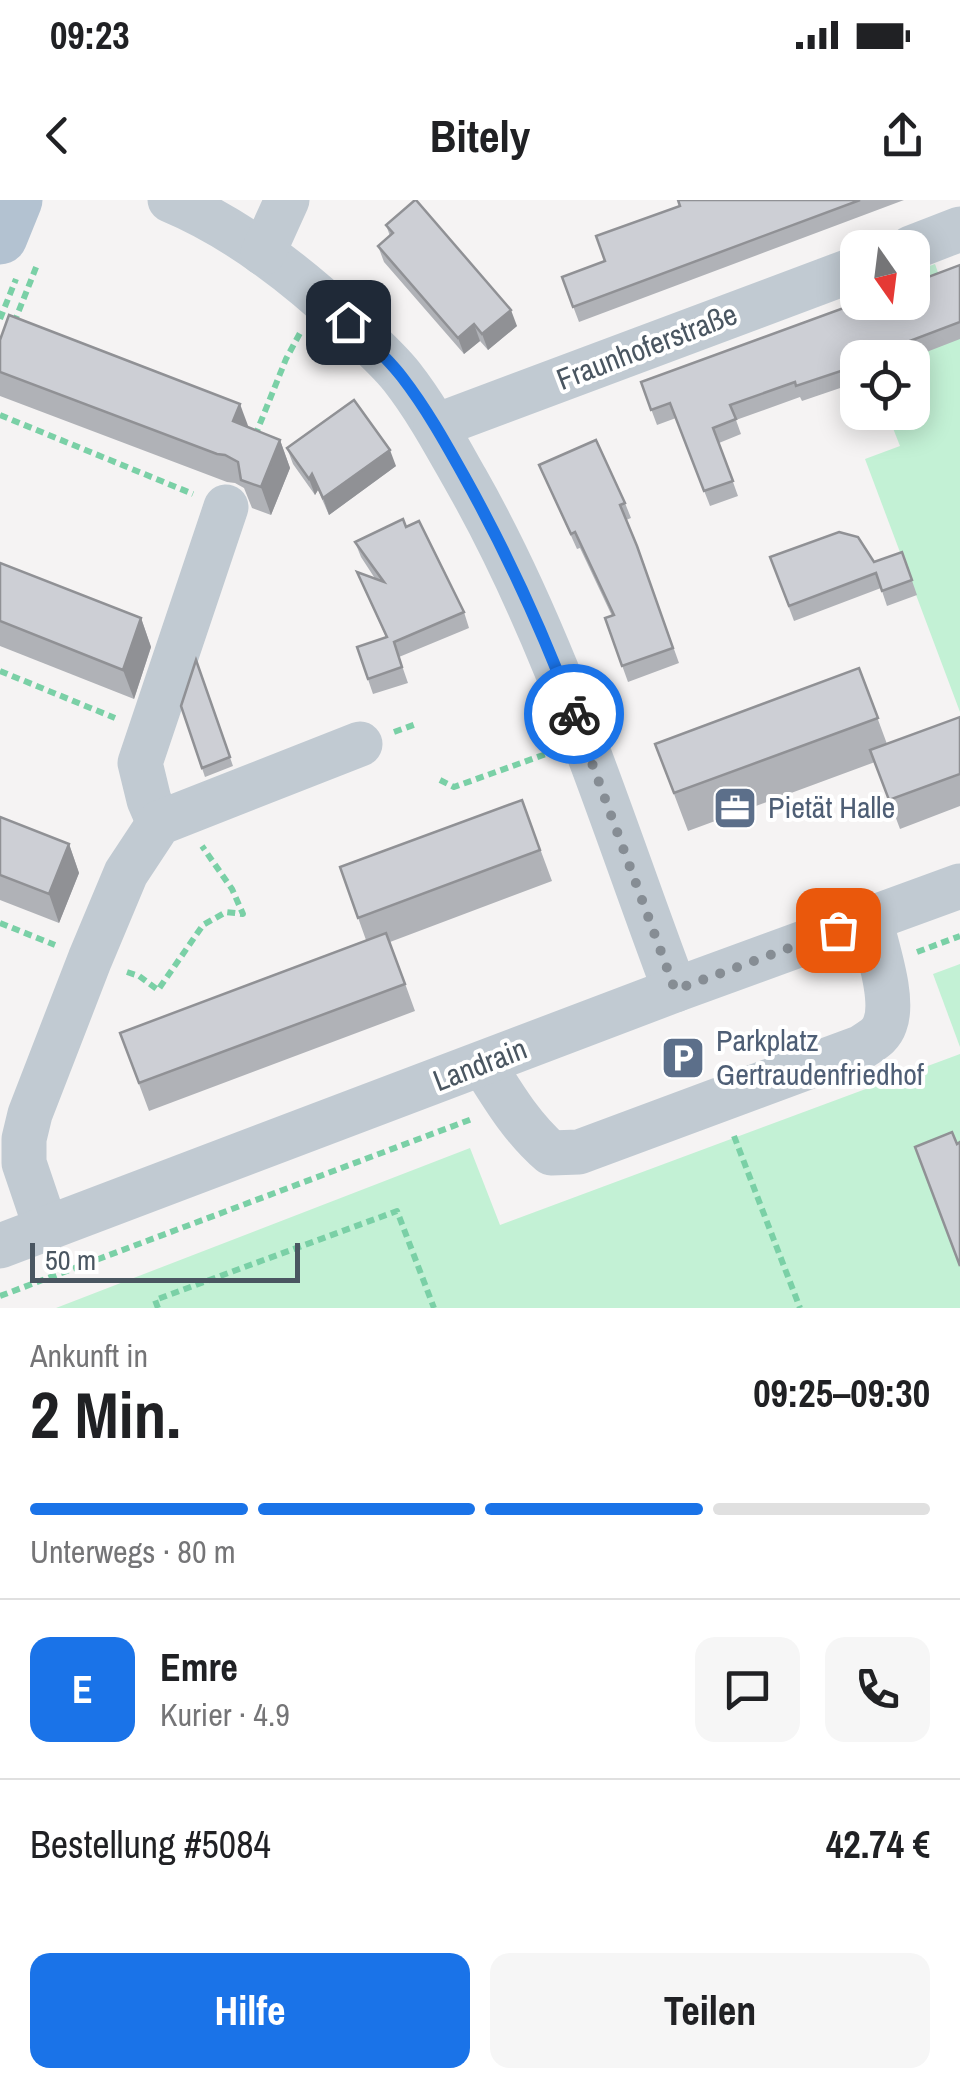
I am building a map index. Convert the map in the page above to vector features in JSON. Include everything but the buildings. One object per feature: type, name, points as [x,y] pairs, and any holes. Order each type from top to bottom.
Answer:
[{"type":"main road","points":[[15,200],[21,245]]},
{"type":"street","points":[[170,200],[228,229],[320,296],[401,376],[436,426],[491,524],[547,643],[675,990]]},
{"type":"street","points":[[263,252],[287,200]]},
{"type":"street","points":[[930,241],[960,229]]},
{"type":"street","name":"Fraunhoferstraße","points":[[436,426],[840,275]]},
{"type":"street","points":[[171,818],[148,800],[140,763],[226,507]]},
{"type":"street","points":[[46,1228],[24,1164],[24,1139],[30,1114],[126,873],[171,818],[360,744]]},
{"type":"street","name":"Landrain","points":[[0,1246],[960,886]]},
{"type":"street","points":[[483,1064],[533,1138],[551,1153],[578,1152],[862,1047],[878,1036],[886,1023],[889,1004],[870,918]]},
{"type":"path","points":[[7,339],[21,245]]},
{"type":"path","points":[[0,415],[226,507],[286,359],[320,296]]},
{"type":"path","points":[[0,671],[149,732]]},
{"type":"path","points":[[440,780],[454,787],[555,750]]},
{"type":"path","points":[[0,923],[139,976],[158,990],[203,925],[226,912],[242,914],[232,888],[213,860],[190,832],[171,818]]},
{"type":"path","points":[[719,1098],[800,1308]]},
{"type":"path","points":[[158,1308],[155,1300],[398,1211],[434,1308]]},
{"type":"green space","points":[[935,264],[960,334],[960,712],[865,459],[900,446],[894,430],[930,430],[930,340],[858,340],[851,320],[930,320],[930,266]]},
{"type":"green space","points":[[960,964],[960,1047],[933,974]]},
{"type":"green space","points":[[960,1054],[960,1308],[56,1308],[470,1148],[500,1225]]},
{"type":"way so far","points":[[574,714],[675,990],[838,930]]},
{"type":"place","name":"Pietät Halle","points":[[735,808]]},
{"type":"place","name":"Parkplatz Gertraudenfriedhof","points":[[683,1058]]},
{"type":"route","points":[[348,322],[401,376],[436,426],[518,578],[574,714]]}]
